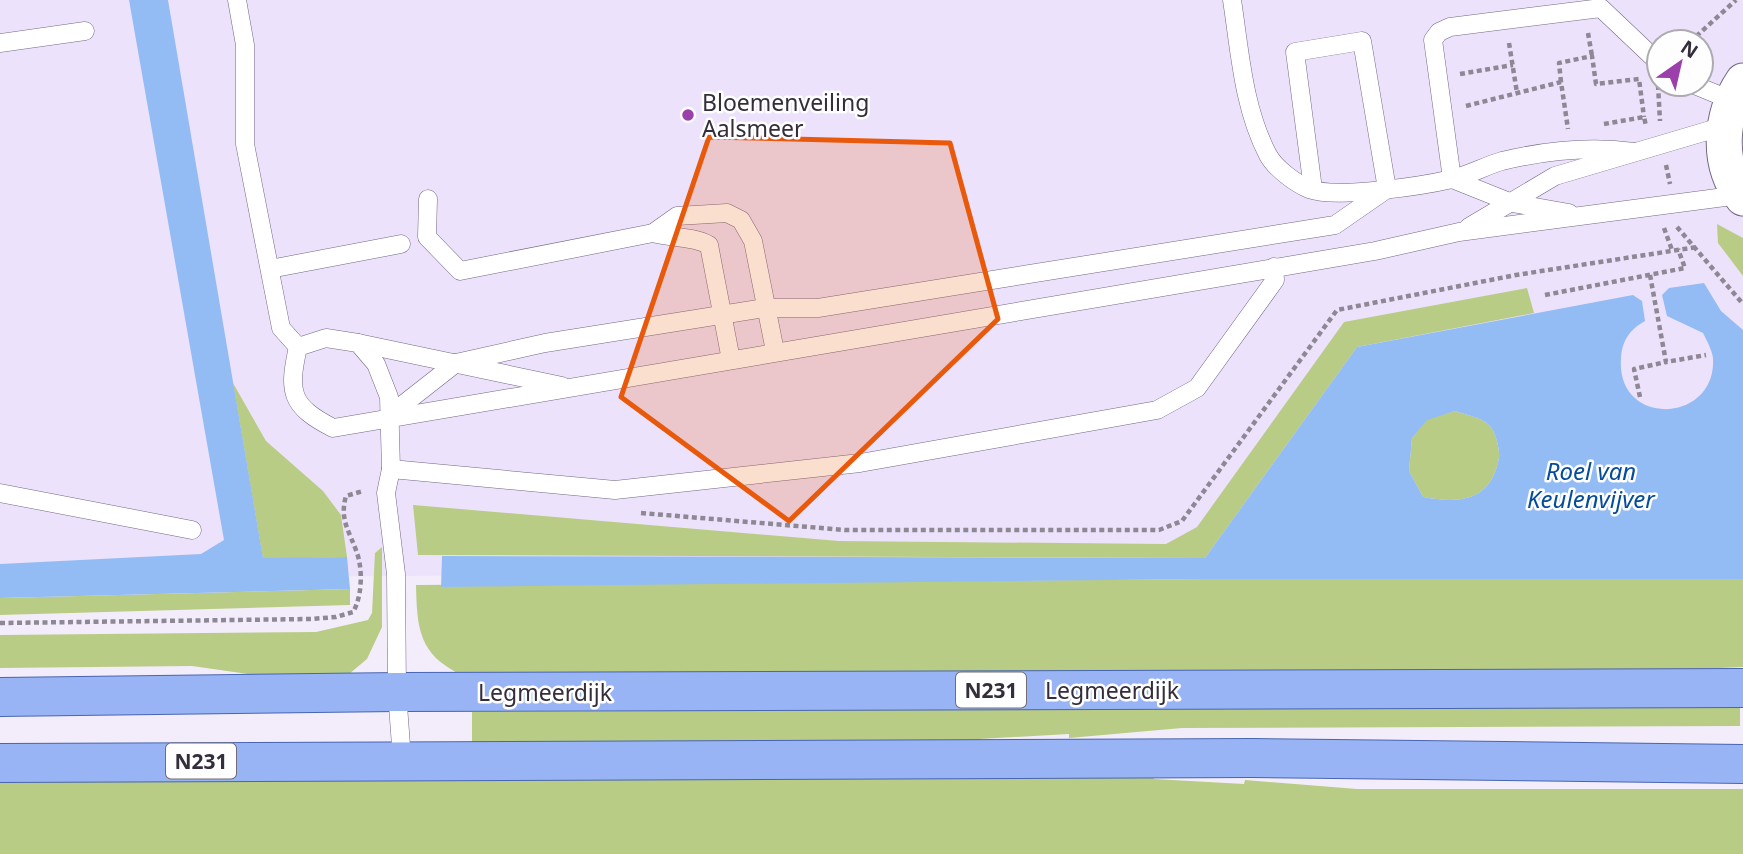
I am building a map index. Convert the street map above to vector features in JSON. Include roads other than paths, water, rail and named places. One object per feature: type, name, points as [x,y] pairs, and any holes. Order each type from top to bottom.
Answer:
[{"type":"main road","name":"Legmeerdijk","points":[[0,698],[397,692],[1743,688]]},
{"type":"main road","name":"N231","points":[[0,763],[402,759],[1252,758],[1743,764]]},
{"type":"street","points":[[1732,102],[1726,162],[1742,197]]},
{"type":"lane","points":[[237,0],[245,45],[245,144],[281,328],[298,346]]},
{"type":"lane","points":[[1232,0],[1248,107],[1269,158],[1284,173],[1313,189],[1349,192],[1387,189],[1452,179],[1502,162],[1600,148],[1634,152]]},
{"type":"lane","points":[[1452,179],[1433,40],[1439,32],[1450,27],[1601,8],[1645,49]]},
{"type":"lane","points":[[0,43],[85,31]]},
{"type":"lane","points":[[1313,189],[1295,52],[1362,41],[1387,189]]},
{"type":"lane","points":[[1715,94],[1732,102]]},
{"type":"lane","points":[[1460,232],[1555,176],[1634,152],[1732,102]]},
{"type":"lane","points":[[1452,179],[1512,203],[1590,217]]},
{"type":"lane","points":[[388,416],[456,363],[545,344],[765,308],[818,308],[1335,225],[1387,189]]},
{"type":"lane","points":[[298,346],[291,378],[296,402],[311,417],[333,428],[388,416],[576,389],[775,351],[1375,251],[1460,232],[1742,197]]},
{"type":"lane","points":[[428,199],[428,237],[460,271],[653,233],[677,216],[727,213],[741,220],[753,241],[775,351]]},
{"type":"lane","points":[[653,233],[673,239],[699,239],[709,245],[731,360]]},
{"type":"lane","points":[[270,269],[401,244]]},
{"type":"lane","points":[[391,469],[615,490],[860,463],[1157,410],[1198,387],[1275,280],[1274,267]]},
{"type":"lane","points":[[298,346],[326,338],[576,389]]},
{"type":"lane","points":[[358,343],[376,364],[389,397],[391,469],[386,493],[396,574],[397,692],[402,759]]},
{"type":"lane","points":[[0,493],[192,530]]},
{"type":"water","points":[[129,0],[168,0],[263,558],[347,557],[350,589],[0,598],[0,564],[201,554],[224,540]]},
{"type":"water","name":"Roel van Keulenvijver","points":[[1704,283],[1721,311],[1743,330],[1743,579],[1206,579],[441,587],[442,556],[1205,558],[1357,347],[1633,295],[1642,301],[1645,321],[1631,332],[1623,347],[1621,359],[1624,381],[1634,397],[1649,406],[1667,409],[1684,406],[1700,396],[1710,380],[1713,358],[1703,333],[1667,316],[1662,295],[1669,288]],"holes":[[[1455,411],[1483,420],[1492,429],[1499,455],[1495,472],[1489,483],[1472,496],[1450,500],[1423,497],[1409,471],[1412,438],[1427,420]]]},
{"type":"place","name":"Bloemenveiling Aalsmeer","points":[[688,115]]}]
